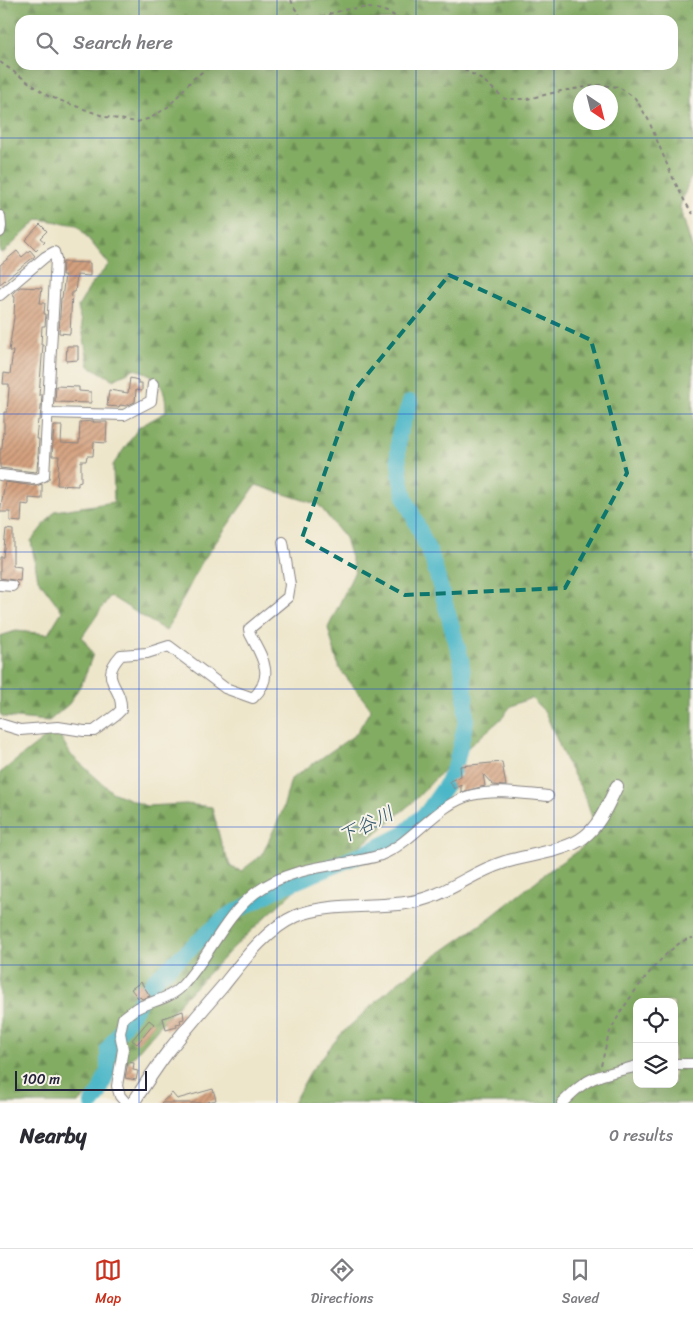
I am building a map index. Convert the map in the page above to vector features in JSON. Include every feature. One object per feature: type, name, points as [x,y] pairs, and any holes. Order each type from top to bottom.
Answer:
[{"type":"street","points":[[0,216],[0,232]]},
{"type":"street","points":[[0,295],[45,257],[54,252],[56,259],[44,476],[37,479],[0,475]]},
{"type":"street","points":[[48,413],[124,415],[151,401],[152,384]]},
{"type":"street","points":[[0,724],[20,730],[58,727],[94,731],[118,714],[120,710],[119,697],[111,681],[110,671],[117,659],[121,655],[147,653],[170,646],[225,688],[253,698],[263,684],[266,666],[249,629],[288,597],[290,585],[284,542]]},
{"type":"street","points":[[0,585],[12,586]]},
{"type":"street","points":[[133,1103],[168,1053],[242,962],[267,936],[282,924],[297,916],[320,910],[405,904],[428,899],[485,869],[504,862],[574,844],[591,831],[599,821],[617,786]]},
{"type":"street","points":[[126,1103],[120,1096],[117,1086],[122,1050],[120,1033],[123,1018],[135,1009],[168,997],[182,987],[238,909],[254,894],[272,882],[290,874],[307,869],[368,859],[383,854],[452,803],[473,795],[496,793],[548,796]]},
{"type":"street","points":[[678,1064],[693,1064]]},
{"type":"street","points":[[562,1103],[574,1091],[598,1076],[633,1067]]},
{"type":"path","points":[[291,0],[300,15]]},
{"type":"path","points":[[329,15],[353,7],[368,6],[382,8],[396,15]]},
{"type":"path","points":[[0,62],[48,96],[106,117],[126,122],[137,122],[151,118],[170,106],[193,78],[205,70]]},
{"type":"path","points":[[463,70],[486,82],[505,99],[527,99],[600,85],[619,87],[635,98],[648,119],[671,174],[693,214]]},
{"type":"path","points":[[598,1076],[611,1030],[633,993],[666,954],[688,938],[693,938]]},
{"type":"highlighted area","points":[[449,275],[591,340],[627,473],[565,588],[405,595],[302,538],[353,392]]},
{"type":"green space","points":[[0,0],[693,0],[693,175],[680,207],[693,251],[693,1103],[293,1103],[310,1072],[341,1034],[398,982],[487,920],[550,870],[583,847],[592,817],[583,792],[566,761],[545,712],[531,698],[511,706],[500,720],[452,761],[413,802],[364,843],[303,882],[234,947],[182,1000],[133,1057],[78,1103],[0,1103],[0,773],[56,729],[71,755],[112,792],[146,806],[186,804],[212,807],[221,843],[231,867],[241,871],[262,855],[282,812],[291,779],[356,734],[371,709],[339,668],[328,628],[355,571],[345,538],[319,505],[256,485],[202,562],[166,631],[110,596],[82,637],[93,654],[83,681],[69,704],[49,721],[4,717],[0,714],[0,636],[16,631],[48,634],[62,611],[38,579],[31,541],[55,511],[114,502],[113,465],[139,427],[166,412],[166,403],[162,389],[155,378],[149,374],[133,369],[114,380],[89,366],[78,307],[91,285],[109,264],[77,225],[39,219],[3,253],[0,252]]},
{"type":"building","points":[[40,224],[47,231],[40,238],[45,242],[36,251],[25,240]]},
{"type":"building","points":[[30,250],[35,256],[0,284],[0,265],[17,251],[22,257]]},
{"type":"building","points":[[63,262],[90,263],[90,276],[77,275],[75,292],[72,292],[70,334],[59,333],[61,298],[65,275],[62,275]]},
{"type":"building","points":[[20,287],[42,288],[40,303],[45,303],[44,314],[46,314],[45,326],[42,326],[41,345],[43,345],[39,395],[42,395],[36,439],[39,439],[36,472],[0,468],[4,412],[7,412],[9,389],[9,384],[3,384],[4,373],[10,374],[13,351],[9,351],[14,317],[15,296],[13,296],[13,293]]},
{"type":"building","points":[[67,346],[78,346],[78,360],[66,361]]},
{"type":"building","points":[[130,378],[138,380],[138,383],[142,383],[142,391],[136,390],[135,402],[126,406],[120,405],[119,407],[107,406],[109,390],[128,393]]},
{"type":"building","points":[[56,386],[79,387],[79,391],[91,392],[91,403],[55,402]]},
{"type":"building","points":[[80,422],[107,422],[106,443],[94,442],[93,456],[87,456],[86,461],[81,461],[81,481],[78,482],[78,486],[57,485],[59,456],[52,456],[54,426],[62,426],[61,443],[79,444]]},
{"type":"building","points":[[5,482],[36,486],[42,484],[42,499],[29,498],[29,505],[22,504],[21,522],[10,521],[10,512],[0,512]]},
{"type":"building","points":[[6,529],[13,530],[13,566],[21,567],[20,581],[0,578],[0,557],[3,557]]},
{"type":"building","points":[[502,762],[506,786],[493,785],[483,774],[485,786],[461,792],[461,785],[454,789],[450,781],[461,776],[460,766]]},
{"type":"building","points":[[141,982],[150,996],[142,999],[138,998],[131,989]]},
{"type":"building","points":[[183,1011],[184,1019],[180,1020],[181,1023],[176,1024],[177,1027],[166,1030],[163,1018]]},
{"type":"building","points":[[149,1020],[154,1024],[137,1044],[132,1040]]},
{"type":"building","points":[[128,1062],[134,1063],[133,1070],[138,1071],[136,1080],[125,1078]]},
{"type":"building","points":[[213,1089],[216,1100],[203,1103],[161,1103],[172,1093],[177,1099]]},
{"type":"waterway","name":"下谷川","points":[[92,1103],[99,1094],[108,1070],[108,1049],[154,980],[227,916],[280,888],[372,850],[402,835],[427,812],[446,785],[456,764],[466,721],[461,659],[432,558],[406,500],[401,481],[398,454],[399,434],[410,402]]}]
